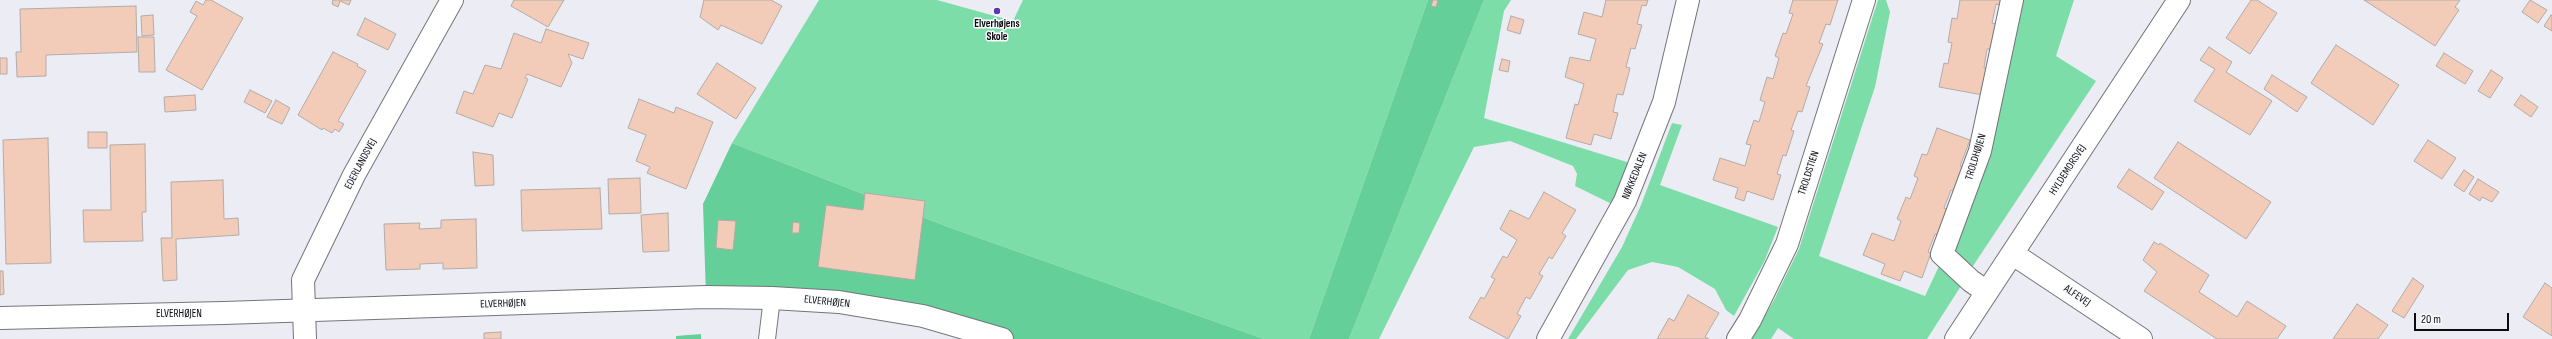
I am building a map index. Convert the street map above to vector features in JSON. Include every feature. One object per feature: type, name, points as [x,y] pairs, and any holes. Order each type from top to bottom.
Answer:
[{"type":"street","name":"EDERLANDSVEJ","points":[[305,339],[303,280],[354,175],[452,0]]},
{"type":"street","name":"NØKKEDALEN","points":[[1548,339],[1626,201],[1664,102],[1688,0]]},
{"type":"street","name":"TROLDSTIEN","points":[[1738,339],[1750,320],[1787,244],[1864,0]]},
{"type":"street","name":"TROLDHØJEN","points":[[1987,292],[1971,281],[1942,254],[1980,150],[2012,0]]},
{"type":"street","name":"HYLDEMORSVEJ","points":[[1956,339],[2178,0]]},
{"type":"street","name":"ALFEVEJ","points":[[2012,254],[2141,339]]},
{"type":"street","name":"ELVERHØJEN","points":[[0,318],[706,297],[772,298],[839,302],[923,316],[1002,339]]},
{"type":"lane","points":[[767,339],[772,298]]},
{"type":"green space","points":[[819,0],[937,0],[1013,21],[1023,0],[1428,0],[1309,339],[1264,339],[948,227],[732,143]]},
{"type":"green space","points":[[1428,0],[1484,0],[1349,339],[1309,339]]},
{"type":"green space","points":[[1484,0],[1511,0],[1504,11],[1484,118],[1640,166],[1622,209],[1575,186],[1577,174],[1573,166],[1510,141],[1474,147],[1379,339],[1349,339]]},
{"type":"green space","points":[[1878,0],[1886,0],[1890,12],[1875,87],[1819,256],[1925,296],[1940,264],[1961,286],[1927,339],[1794,339],[1778,328],[1771,339],[1751,339],[1774,300],[1799,249]]},
{"type":"green space","points":[[2022,0],[2074,0],[2056,56],[2096,81],[1969,272],[1952,248]]},
{"type":"green space","points":[[1672,123],[1682,125],[1660,185],[1778,227],[1764,262],[1734,316],[1726,310],[1715,289],[1678,267],[1652,262],[1628,270],[1576,339],[1568,339],[1622,247],[1641,205]]},
{"type":"green space","points":[[732,143],[948,227],[1264,339],[997,339],[853,305],[706,297],[703,204]]},
{"type":"green space","points":[[701,334],[701,339],[676,339],[676,336]]},
{"type":"building","points":[[206,0],[211,0],[243,18],[202,90],[166,70],[197,16],[190,12],[196,1],[203,5]]},
{"type":"building","points":[[333,0],[351,0],[349,5],[340,1],[338,7],[332,4]]},
{"type":"building","points":[[514,0],[564,0],[548,27],[511,6]]},
{"type":"building","points":[[704,0],[771,0],[782,6],[762,44],[721,25],[718,30],[700,17]]},
{"type":"building","points":[[1433,0],[1438,0],[1436,7],[1431,6]]},
{"type":"building","points":[[1606,0],[1648,0],[1646,6],[1642,5],[1637,24],[1642,25],[1635,49],[1631,48],[1626,67],[1630,68],[1623,95],[1617,94],[1613,112],[1618,113],[1611,139],[1594,134],[1591,145],[1566,138],[1575,104],[1578,105],[1584,84],[1565,77],[1570,57],[1590,61],[1596,39],[1578,34],[1584,12],[1602,17]]},
{"type":"building","points":[[1793,0],[1838,0],[1830,25],[1826,24],[1819,43],[1823,44],[1806,86],[1810,87],[1802,112],[1798,111],[1791,130],[1794,131],[1786,156],[1783,155],[1777,174],[1781,175],[1773,200],[1747,191],[1744,201],[1735,198],[1738,188],[1713,180],[1720,158],[1745,166],[1751,145],[1746,144],[1754,120],[1759,122],[1765,102],[1760,100],[1767,77],[1773,79],[1779,58],[1775,56],[1783,33],[1786,34],[1793,14],[1789,13]]},
{"type":"building","points":[[1960,0],[2001,0],[2000,5],[1996,4],[1992,23],[1997,24],[1992,49],[1987,49],[1984,68],[1988,69],[1983,95],[1939,87],[1944,63],[1948,64],[1952,43],[1948,42],[1952,18],[1957,19]]},
{"type":"building","points":[[2251,0],[2257,0],[2277,13],[2250,54],[2226,38]]},
{"type":"building","points":[[2364,0],[2460,0],[2455,7],[2459,10],[2435,46]]},
{"type":"building","points":[[2530,0],[2547,10],[2538,23],[2522,12]]},
{"type":"building","points":[[136,6],[137,52],[46,55],[46,76],[17,77],[16,52],[21,52],[20,9]]},
{"type":"building","points":[[153,15],[154,35],[142,36],[141,16]]},
{"type":"building","points":[[2551,15],[2552,16],[2552,31],[2544,26]]},
{"type":"building","points":[[1511,16],[1524,20],[1520,34],[1507,30]]},
{"type":"building","points":[[365,18],[396,34],[388,50],[357,35]]},
{"type":"building","points":[[546,29],[589,43],[583,59],[568,54],[572,63],[561,87],[527,74],[525,78],[528,79],[512,118],[499,113],[493,127],[456,113],[464,91],[473,94],[485,65],[501,69],[514,33],[541,43]]},
{"type":"building","points":[[138,37],[154,37],[155,72],[139,72]]},
{"type":"building","points":[[2336,45],[2399,85],[2373,125],[2311,83]]},
{"type":"building","points":[[2209,47],[2232,62],[2226,72],[2272,101],[2250,135],[2194,101],[2215,69],[2200,60]]},
{"type":"building","points":[[333,52],[358,64],[357,66],[366,71],[338,121],[344,124],[339,132],[335,129],[332,133],[323,128],[322,130],[298,115]]},
{"type":"building","points":[[2444,53],[2473,71],[2465,84],[2436,66]]},
{"type":"building","points":[[0,58],[7,58],[7,74],[0,74]]},
{"type":"building","points":[[1502,59],[1510,61],[1508,72],[1499,70]]},
{"type":"building","points":[[717,63],[756,88],[736,119],[697,94]]},
{"type":"building","points":[[2491,70],[2503,78],[2490,98],[2478,91]]},
{"type":"building","points":[[2272,75],[2307,97],[2297,112],[2264,89]]},
{"type":"building","points":[[250,90],[272,101],[265,113],[244,102]]},
{"type":"building","points":[[195,95],[196,110],[165,112],[164,97]]},
{"type":"building","points":[[2521,95],[2538,107],[2531,117],[2514,105]]},
{"type":"building","points":[[639,99],[674,113],[676,107],[713,122],[686,189],[647,173],[650,167],[636,161],[646,135],[628,128]]},
{"type":"building","points":[[276,100],[290,108],[282,124],[267,117]]},
{"type":"building","points":[[1937,128],[1970,140],[1960,166],[1964,168],[1955,192],[1951,190],[1944,208],[1948,210],[1938,235],[1935,234],[1928,252],[1931,253],[1922,278],[1904,271],[1900,281],[1881,274],[1885,264],[1863,255],[1872,233],[1894,241],[1901,221],[1897,219],[1906,197],[1910,199],[1918,178],[1914,176],[1922,154],[1927,155]]},
{"type":"building","points":[[88,132],[107,132],[107,148],[88,148]]},
{"type":"building","points":[[48,138],[51,263],[6,264],[3,140]]},
{"type":"building","points":[[2428,140],[2456,158],[2442,179],[2414,161]]},
{"type":"building","points":[[2178,142],[2271,202],[2246,239],[2154,178]]},
{"type":"building","points":[[145,144],[146,212],[142,212],[143,241],[84,242],[83,210],[111,210],[110,145]]},
{"type":"building","points":[[473,152],[493,155],[494,185],[475,186]]},
{"type":"building","points":[[2129,169],[2164,192],[2152,210],[2117,187]]},
{"type":"building","points":[[2464,170],[2474,177],[2464,192],[2454,185]]},
{"type":"building","points":[[640,178],[641,213],[609,214],[608,179]]},
{"type":"building","points":[[2478,179],[2499,192],[2492,202],[2482,197],[2480,201],[2469,194]]},
{"type":"building","points":[[223,180],[224,219],[238,218],[239,235],[176,239],[177,280],[163,281],[161,238],[172,238],[171,182]]},
{"type":"building","points":[[600,188],[602,229],[522,231],[521,190]]},
{"type":"building","points":[[1544,192],[1576,210],[1562,233],[1566,236],[1552,259],[1549,257],[1539,274],[1543,276],[1530,299],[1526,297],[1517,314],[1521,316],[1508,339],[1469,318],[1481,297],[1484,299],[1495,279],[1491,277],[1503,256],[1507,258],[1517,240],[1500,229],[1510,210],[1529,219]]},
{"type":"building","points":[[865,193],[925,201],[915,280],[818,267],[826,205],[863,210]]},
{"type":"building","points":[[668,213],[669,251],[643,252],[641,215]]},
{"type":"building","points":[[476,219],[477,268],[443,269],[443,263],[420,264],[420,269],[386,270],[384,224],[420,223],[419,229],[441,228],[441,220]]},
{"type":"building","points":[[718,220],[736,221],[733,250],[716,248]]},
{"type":"building","points":[[793,222],[800,223],[799,233],[792,233]]},
{"type":"building","points":[[2154,242],[2159,245],[2160,243],[2209,275],[2199,292],[2237,317],[2247,301],[2286,326],[2277,339],[2217,339],[2144,291],[2157,272],[2143,260]]},
{"type":"building","points":[[0,271],[3,271],[4,294],[0,295]]},
{"type":"building","points":[[2413,278],[2424,286],[2404,318],[2392,311]]},
{"type":"building","points":[[2545,283],[2552,288],[2552,336],[2523,317]]},
{"type":"building","points":[[1688,295],[1719,313],[1705,337],[1709,339],[1657,339],[1669,318],[1674,321]]},
{"type":"building","points":[[2357,304],[2388,325],[2378,339],[2333,339]]},
{"type":"building","points":[[501,332],[501,339],[484,339],[484,333]]},
{"type":"place","name":"Elverhøjens Skole","points":[[997,11]]}]
